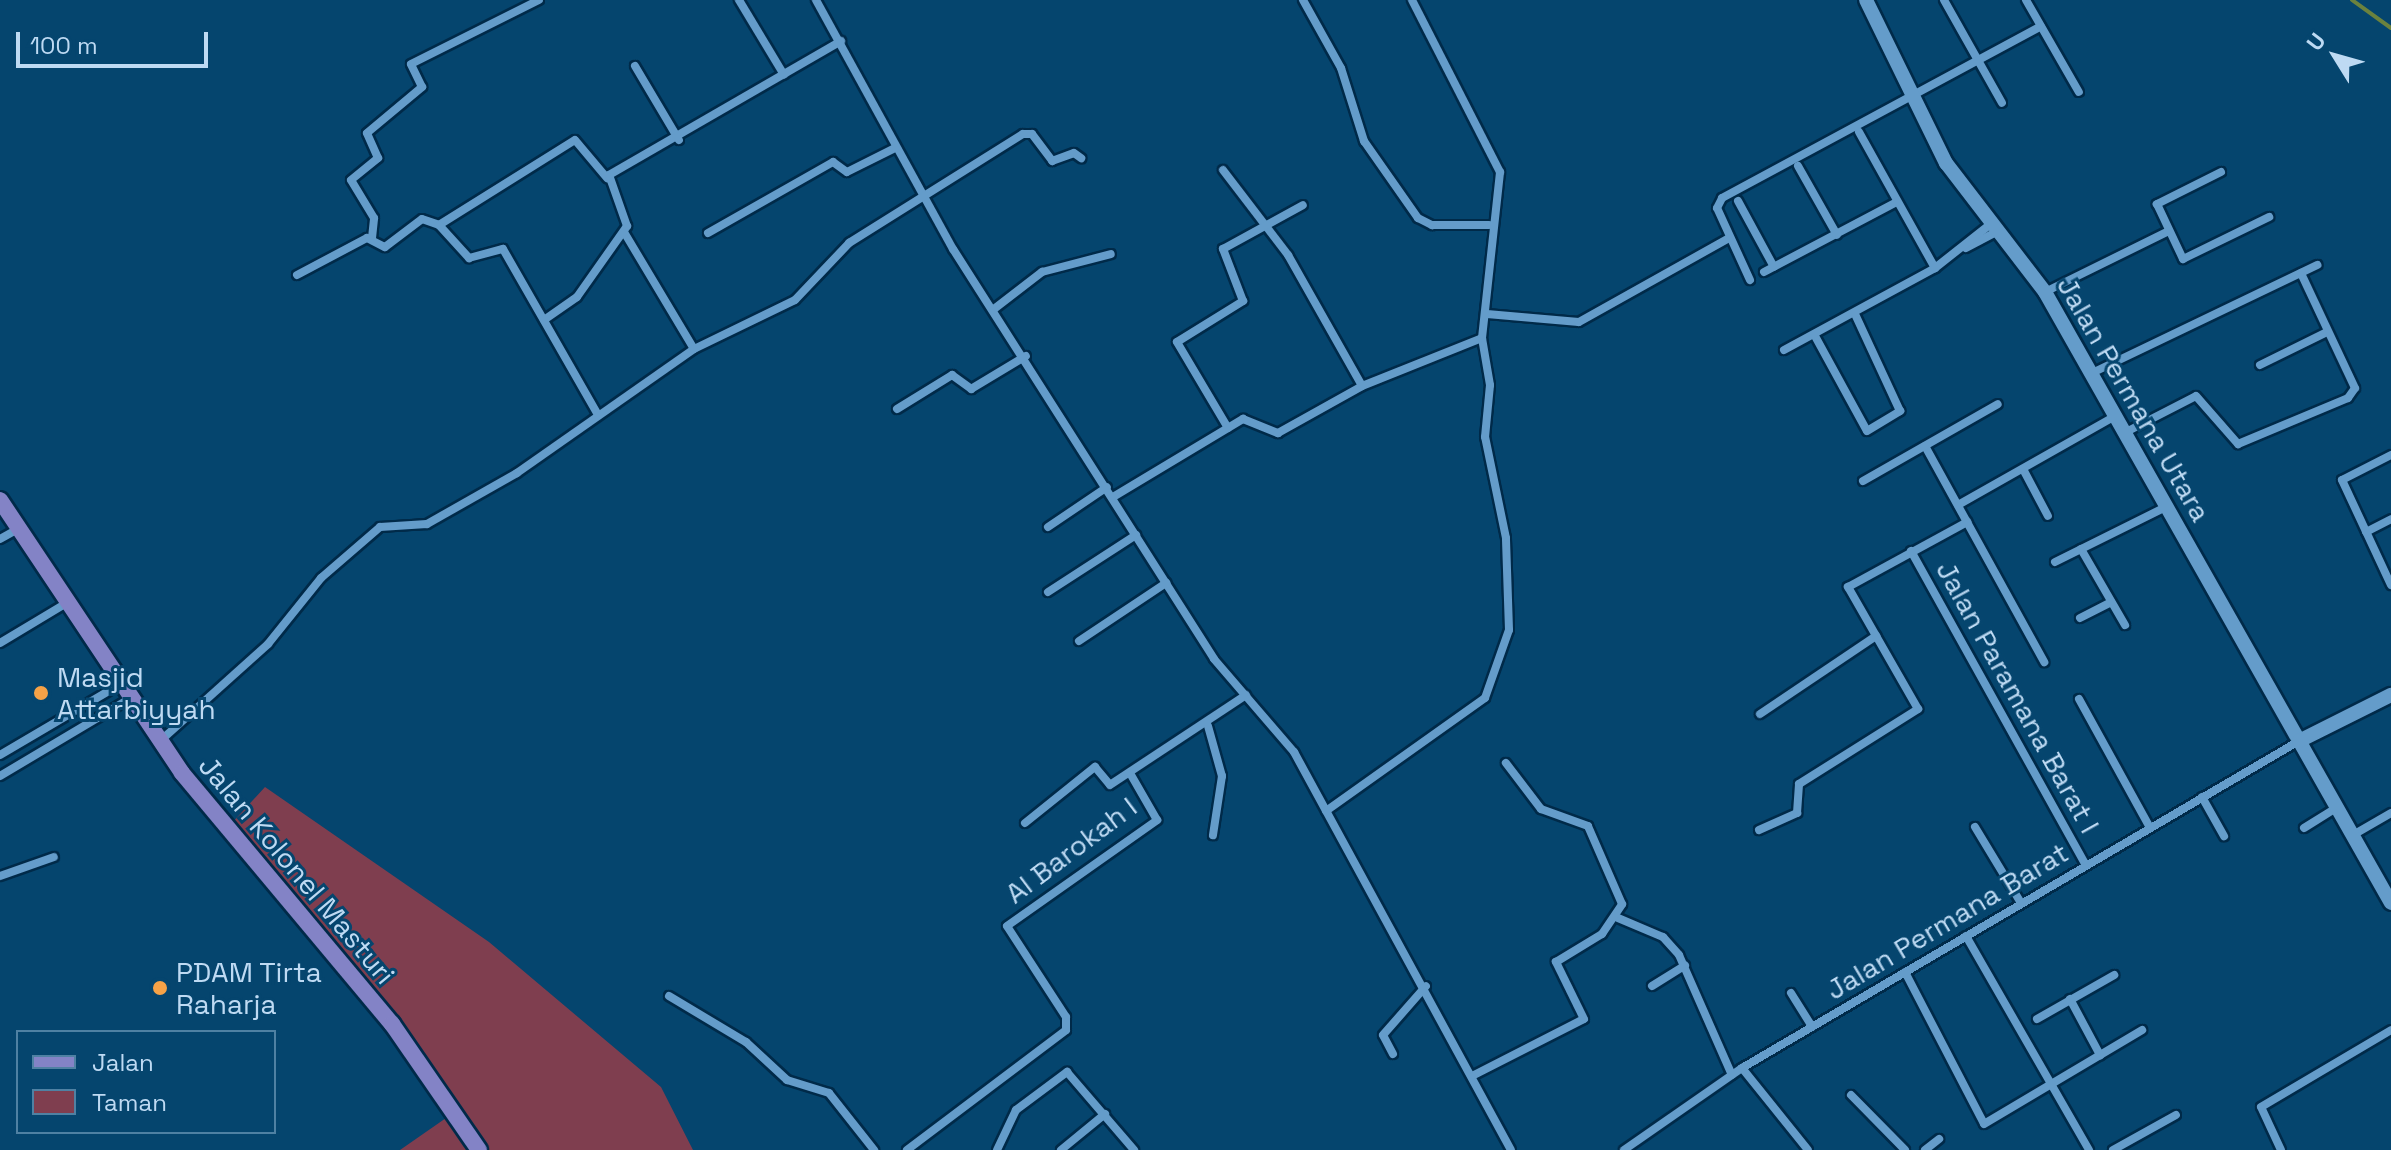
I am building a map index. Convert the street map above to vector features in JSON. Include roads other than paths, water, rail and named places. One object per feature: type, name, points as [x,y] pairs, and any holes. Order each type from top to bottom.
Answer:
[{"type":"main road","name":"Jalan Kolonel Masturi","points":[[0,500],[65,604],[159,741],[392,1024],[479,1150]]},
{"type":"street","points":[[372,238],[374,218],[351,180],[378,158],[366,134],[419,91],[411,64],[449,42],[539,0]]},
{"type":"street","points":[[739,0],[784,75]]},
{"type":"street","points":[[816,0],[922,194],[1166,583],[1246,695],[1288,741],[1426,986],[1511,1150]]},
{"type":"street","points":[[1303,0],[1341,68],[1364,141],[1418,218],[1432,225],[1489,225]]},
{"type":"street","points":[[1326,811],[1478,704],[1498,670],[1511,606],[1485,437],[1490,385],[1482,338],[1494,271],[1489,225],[1500,190],[1498,163],[1468,120],[1412,0]]},
{"type":"street","name":"Jalan Permana Utara","points":[[1866,0],[1914,90],[1946,163],[2045,292],[2128,431],[2166,507],[2391,903]]},
{"type":"street","points":[[1944,0],[2002,103]]},
{"type":"street","points":[[2026,0],[2079,92]]},
{"type":"street","points":[[1750,280],[1717,208],[1722,198],[1914,90],[2041,26]]},
{"type":"street","points":[[607,178],[679,140],[841,41]]},
{"type":"street","points":[[635,66],[679,140]]},
{"type":"street","points":[[1859,132],[1935,268]]},
{"type":"street","points":[[159,741],[268,644],[321,578],[371,532],[437,518],[694,349],[795,300],[849,243],[922,194],[1027,133],[1052,161],[1074,153],[1081,158]]},
{"type":"street","points":[[439,225],[575,140],[607,178],[628,220],[624,232],[577,297],[544,320]]},
{"type":"street","points":[[708,233],[833,162],[847,172],[895,148]]},
{"type":"street","points":[[1798,166],[1837,235]]},
{"type":"street","points":[[1223,170],[1261,226],[1288,255],[1362,386]]},
{"type":"street","points":[[2221,172],[2159,200],[2167,232],[2183,259],[2269,217]]},
{"type":"street","points":[[1738,201],[1774,267]]},
{"type":"street","points":[[1764,272],[1897,202]]},
{"type":"street","points":[[1228,428],[1176,349],[1190,328],[1243,301],[1221,252],[1261,226],[1303,205]]},
{"type":"street","points":[[372,238],[385,247],[422,219],[439,225],[469,258],[507,251],[598,415]]},
{"type":"street","points":[[1784,350],[1856,316],[1995,227]]},
{"type":"street","points":[[624,232],[694,349]]},
{"type":"street","points":[[2045,292],[2167,232]]},
{"type":"street","points":[[297,275],[372,238]]},
{"type":"street","points":[[1487,314],[1579,322],[1729,238]]},
{"type":"street","points":[[994,309],[1042,272],[1111,254]]},
{"type":"street","points":[[2092,373],[2317,265]]},
{"type":"street","points":[[2128,431],[2196,396],[2238,444],[2315,415],[2355,388],[2301,273]]},
{"type":"street","points":[[1815,336],[1863,430],[1877,426],[1900,411],[1856,316]]},
{"type":"street","points":[[2260,365],[2327,332]]},
{"type":"street","points":[[1113,497],[1249,418],[1278,433],[1362,386],[1482,338]]},
{"type":"street","points":[[897,409],[952,375],[971,389],[1026,356]]},
{"type":"street","points":[[1863,481],[1998,404]]},
{"type":"street","points":[[1958,505],[2118,415]]},
{"type":"street","points":[[1925,446],[2044,662]]},
{"type":"street","points":[[2391,455],[2342,480],[2391,585]]},
{"type":"street","points":[[2023,469],[2048,516]]},
{"type":"street","points":[[1048,527],[1107,487]]},
{"type":"street","points":[[2055,562],[2166,507]]},
{"type":"street","points":[[2366,532],[2391,519]]},
{"type":"street","points":[[1759,830],[1797,813],[1799,784],[1918,709],[1849,585],[1967,522]]},
{"type":"street","points":[[0,539],[19,528]]},
{"type":"street","points":[[1048,592],[1136,535]]},
{"type":"street","points":[[2081,549],[2125,625]]},
{"type":"street","name":"Jalan Paramana Barat I","points":[[1911,551],[2086,865]]},
{"type":"street","points":[[1079,641],[1166,583]]},
{"type":"street","points":[[2080,618],[2111,602]]},
{"type":"street","points":[[0,643],[65,604]]},
{"type":"street","points":[[1760,714],[1876,636]]},
{"type":"street","points":[[0,755],[85,708],[124,692]]},
{"type":"street","points":[[0,776],[95,721],[124,692]]},
{"type":"street","points":[[1130,773],[1208,726],[1246,695]]},
{"type":"street","points":[[2299,741],[2391,695]]},
{"type":"street","points":[[2079,699],[2149,826]]},
{"type":"street","points":[[1208,726],[1222,776],[1213,835]]},
{"type":"street","name":"Jalan Permana Barat","points":[[1624,1150],[1742,1068],[2149,826],[2299,741]]},
{"type":"street","points":[[1506,763],[1541,809],[1588,826],[1619,893],[1618,918]]},
{"type":"street","name":"Al Barokah I","points":[[907,1150],[1066,1030],[1066,1017],[1007,926],[1157,820],[1130,773],[1110,785],[1095,767],[1025,823]]},
{"type":"street","points":[[2202,797],[2224,836]]},
{"type":"street","points":[[2304,828],[2337,807]]},
{"type":"street","points":[[2353,835],[2391,813]]},
{"type":"street","points":[[1975,827],[2021,903]]},
{"type":"street","points":[[0,876],[54,857]]},
{"type":"street","points":[[1618,918],[1663,937],[1685,965],[1732,1075]]},
{"type":"street","points":[[1474,1075],[1584,1019],[1556,962],[1618,918]]},
{"type":"street","points":[[1966,936],[2089,1150]]},
{"type":"street","points":[[1652,986],[1685,965]]},
{"type":"street","points":[[1905,972],[1982,1123],[2142,1030]]},
{"type":"street","points":[[2037,1019],[2114,975]]},
{"type":"street","points":[[1393,1054],[1383,1035],[1426,986]]},
{"type":"street","points":[[1791,993],[1812,1027]]},
{"type":"street","points":[[669,996],[746,1042],[787,1080],[829,1093],[874,1150]]},
{"type":"street","points":[[2070,999],[2100,1055]]},
{"type":"street","points":[[2281,1150],[2261,1107],[2391,1030]]},
{"type":"street","points":[[1742,1068],[1808,1150]]},
{"type":"street","points":[[997,1150],[1016,1110],[1063,1072],[1105,1114],[1134,1150]]},
{"type":"street","points":[[1851,1095],[1905,1150]]},
{"type":"street","points":[[1061,1150],[1105,1114]]},
{"type":"street","points":[[2113,1150],[2176,1115]]},
{"type":"street","points":[[1925,1150],[1939,1139]]},
{"type":"waterway","points":[[2352,0],[2391,28]]},
{"type":"place","name":"Masjid Attarbiyyah","points":[[41,693]]},
{"type":"place","name":"PDAM Tirta Raharja","points":[[160,988]]}]
